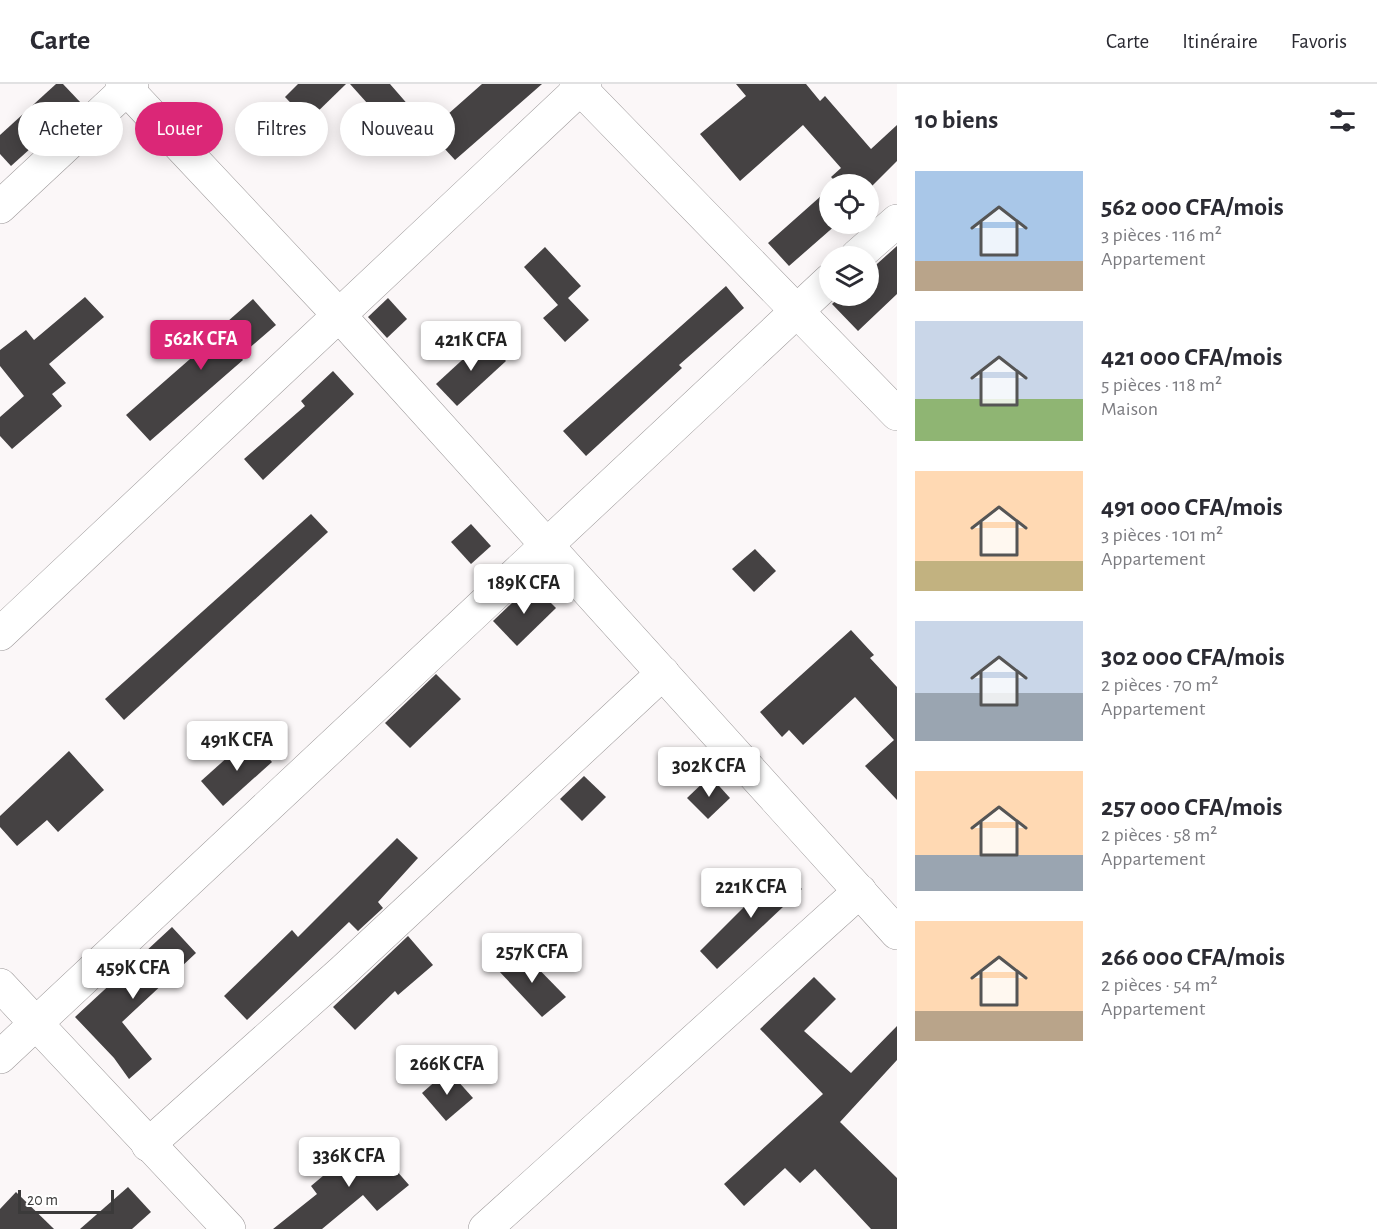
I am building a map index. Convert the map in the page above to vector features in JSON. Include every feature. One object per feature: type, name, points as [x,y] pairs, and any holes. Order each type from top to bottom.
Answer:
[{"type":"street","points":[[0,634],[580,85],[897,414]]},
{"type":"street","points":[[0,207],[127,86],[338,314],[897,933]]},
{"type":"street","points":[[868,246],[897,221]]},
{"type":"street","points":[[0,1058],[819,290]]},
{"type":"street","points":[[148,1145],[343,971],[663,673]]},
{"type":"street","points":[[485,1229],[860,891]]},
{"type":"street","points":[[0,985],[229,1229]]},
{"type":"building","points":[[56,84],[63,84],[80,102],[36,102]]},
{"type":"building","points":[[298,84],[346,84],[328,102],[290,102],[285,97]]},
{"type":"building","points":[[350,84],[390,84],[406,102],[366,102]]},
{"type":"building","points":[[482,84],[542,84],[455,160],[451,156],[455,156],[455,108]]},
{"type":"building","points":[[736,84],[806,84],[820,101],[825,96],[871,149],[897,125],[897,161],[879,179],[879,174],[834,174],[841,168],[803,125],[740,181],[700,134],[746,96]]},
{"type":"building","points":[[18,119],[18,156],[22,156],[11,166],[0,154],[0,135]]},
{"type":"building","points":[[819,198],[819,234],[826,234],[789,266],[768,243]]},
{"type":"building","points":[[897,246],[897,294],[858,331],[834,306],[879,306],[879,262]]},
{"type":"building","points":[[545,247],[581,286],[568,298],[589,320],[565,342],[543,318],[558,305],[524,267]]},
{"type":"building","points":[[726,286],[744,308],[679,365],[682,368],[586,456],[563,431]]},
{"type":"building","points":[[85,297],[104,317],[49,364],[66,383],[52,394],[62,406],[12,449],[0,436],[0,417],[24,396],[0,366],[0,350],[26,330],[34,340]]},
{"type":"building","points":[[388,298],[407,319],[387,338],[368,317]]},
{"type":"building","points":[[253,299],[276,325],[240,356],[243,360],[150,441],[126,415],[230,324],[227,322]]},
{"type":"building","points":[[485,339],[506,361],[457,406],[436,384]]},
{"type":"building","points":[[333,371],[354,394],[263,480],[244,459],[305,406],[301,401]]},
{"type":"building","points":[[311,514],[328,532],[124,720],[105,699]]},
{"type":"building","points":[[471,524],[491,546],[471,564],[451,542]]},
{"type":"building","points":[[755,549],[776,571],[754,592],[732,569]]},
{"type":"building","points":[[532,584],[556,608],[517,646],[493,621]]},
{"type":"building","points":[[851,630],[874,655],[870,658],[897,687],[897,800],[865,766],[894,740],[855,697],[803,745],[789,730],[782,737],[760,712]]},
{"type":"building","points":[[436,674],[461,699],[410,748],[385,723]]},
{"type":"building","points":[[250,737],[272,762],[223,806],[201,781]]},
{"type":"building","points":[[69,751],[104,790],[58,832],[47,820],[17,846],[0,827],[0,816]]},
{"type":"building","points":[[584,776],[606,797],[582,821],[560,799]]},
{"type":"building","points":[[710,776],[730,798],[708,819],[687,798]]},
{"type":"building","points":[[397,838],[418,858],[378,902],[383,908],[358,931],[349,922],[247,1020],[224,996],[292,930],[298,937]]},
{"type":"building","points":[[782,869],[802,889],[717,969],[700,951]]},
{"type":"building","points":[[172,927],[196,953],[122,1022],[152,1059],[129,1079],[114,1058],[75,1017]]},
{"type":"building","points":[[408,936],[433,965],[398,995],[395,991],[355,1030],[333,1007]]},
{"type":"building","points":[[521,951],[566,997],[542,1017],[498,970]]},
{"type":"building","points":[[814,977],[836,999],[804,1031],[851,1073],[897,1026],[897,1060],[840,1122],[897,1178],[897,1229],[871,1229],[815,1169],[800,1183],[785,1168],[744,1206],[724,1184],[823,1094],[760,1029]]},
{"type":"building","points":[[448,1070],[473,1098],[446,1121],[422,1093]]},
{"type":"building","points":[[368,1138],[409,1185],[377,1211],[363,1195],[322,1229],[273,1229],[317,1194],[311,1186]]},
{"type":"building","points":[[128,1187],[151,1212],[132,1229],[80,1229]]},
{"type":"building","points":[[16,1192],[54,1229],[0,1229],[0,1209]]}]
